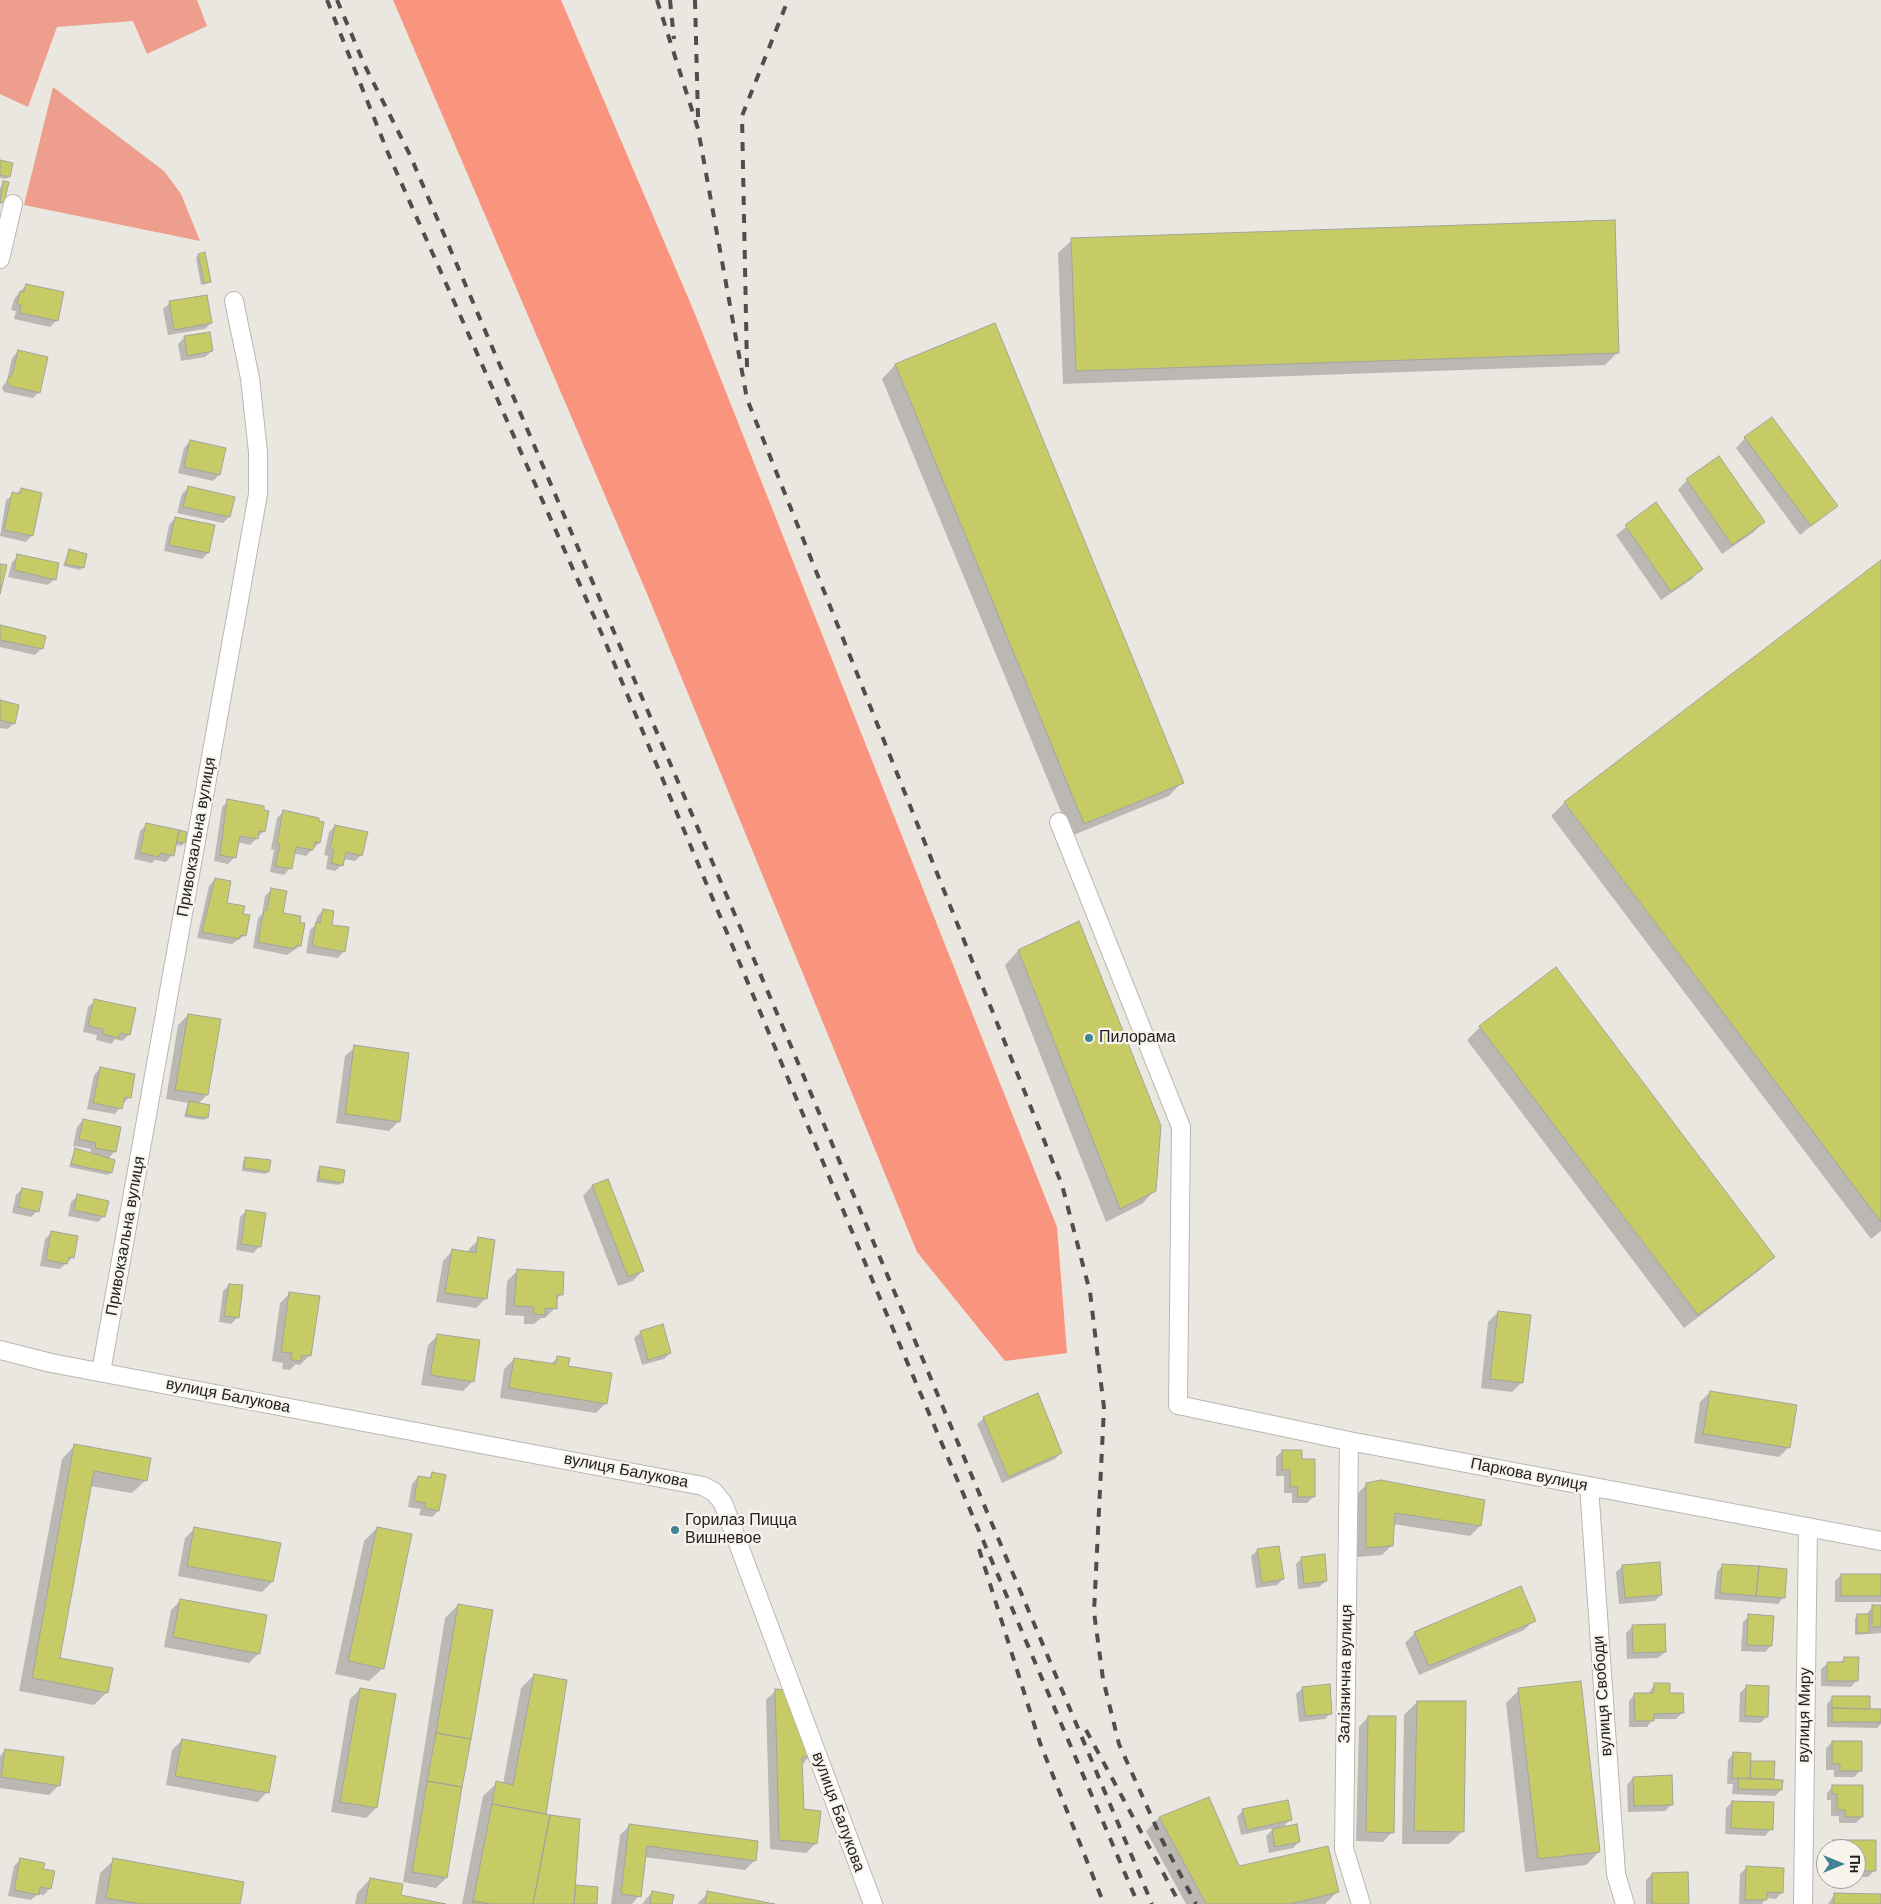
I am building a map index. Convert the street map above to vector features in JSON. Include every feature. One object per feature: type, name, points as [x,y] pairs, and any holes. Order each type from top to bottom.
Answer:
[{"type":"street","points":[[0,259],[13,204]]},
{"type":"street","name":"Привокзальна вулиця","points":[[102,1372],[258,494],[258,452],[250,378],[234,301]]},
{"type":"street","name":"Паркова вулиця","points":[[1059,822],[1180,1127],[1178,1405],[1349,1441],[1881,1541]]},
{"type":"street","name":"вулиця Балукова","points":[[0,1350],[52,1363],[703,1486],[714,1492],[723,1503],[873,1904]]},
{"type":"street","name":"Залізнична вулиця","points":[[1349,1441],[1344,1849],[1362,1904]]},
{"type":"street","name":"вулиця Свободи","points":[[1589,1486],[1616,1874],[1625,1904]]},
{"type":"street","name":"вулиця Миру","points":[[1803,1904],[1808,1527]]},
{"type":"shaded area","points":[[0,0],[197,0],[207,26],[147,54],[133,21],[57,27],[28,107],[0,94]]},
{"type":"shaded area","points":[[393,0],[561,0],[695,314],[1057,1227],[1067,1353],[1005,1361],[917,1252],[648,596]]},
{"type":"shaded area","points":[[53,87],[164,171],[181,194],[200,241],[24,205]]},
{"type":"building","points":[[0,160],[13,163],[10,177],[0,175]]},
{"type":"building","points":[[3,181],[9,182],[4,203],[0,202]]},
{"type":"building","points":[[1615,220],[1619,353],[1076,371],[1071,238]]},
{"type":"building","points":[[205,252],[211,282],[204,283],[198,254]]},
{"type":"building","points":[[26,284],[64,292],[58,321],[20,313],[21,305],[17,304],[20,291],[24,292]]},
{"type":"building","points":[[207,295],[212,323],[174,330],[169,301]]},
{"type":"building","points":[[995,323],[1184,783],[1084,824],[895,364]]},
{"type":"building","points":[[210,332],[213,351],[187,356],[184,336]]},
{"type":"building","points":[[18,350],[48,357],[40,393],[10,386],[7,381],[13,372]]},
{"type":"building","points":[[1772,417],[1838,506],[1811,526],[1744,437]]},
{"type":"building","points":[[190,440],[226,448],[220,475],[184,467]]},
{"type":"building","points":[[1719,456],[1765,522],[1732,545],[1686,479]]},
{"type":"building","points":[[188,486],[235,497],[230,517],[183,507]]},
{"type":"building","points":[[21,488],[42,493],[33,536],[4,530],[12,492],[20,494]]},
{"type":"building","points":[[1656,502],[1703,569],[1671,592],[1625,525]]},
{"type":"building","points":[[175,517],[215,525],[209,553],[169,545]]},
{"type":"building","points":[[69,549],[87,554],[84,568],[65,564]]},
{"type":"building","points":[[17,554],[59,563],[56,580],[14,570]]},
{"type":"building","points":[[1881,560],[1881,1222],[1564,802]]},
{"type":"building","points":[[0,564],[7,565],[0,594]]},
{"type":"building","points":[[0,625],[46,636],[43,649],[0,640]]},
{"type":"building","points":[[0,700],[19,705],[15,724],[0,720]]},
{"type":"building","points":[[227,799],[264,806],[264,810],[269,811],[265,832],[259,831],[258,839],[240,836],[236,858],[220,855]]},
{"type":"building","points":[[283,810],[319,818],[319,821],[324,822],[320,843],[315,842],[313,850],[296,847],[292,869],[275,866],[280,844],[277,843]]},
{"type":"building","points":[[146,823],[179,830],[174,856],[160,853],[159,857],[140,853]]},
{"type":"building","points":[[335,825],[368,832],[362,856],[346,852],[343,866],[331,863],[334,850],[330,849]]},
{"type":"building","points":[[179,830],[187,832],[185,843],[177,842]]},
{"type":"building","points":[[215,878],[231,881],[227,903],[245,906],[243,914],[250,915],[246,936],[240,935],[239,939],[202,932]]},
{"type":"building","points":[[271,888],[287,891],[283,913],[301,916],[300,923],[305,923],[301,946],[296,945],[295,949],[258,942],[264,910],[267,910]]},
{"type":"building","points":[[323,909],[334,911],[332,925],[349,927],[345,952],[312,946],[316,922],[320,923]]},
{"type":"building","name":"Пилорама","points":[[1079,921],[1161,1126],[1156,1191],[1120,1209],[1018,950]]},
{"type":"building","points":[[1556,967],[1775,1257],[1698,1315],[1479,1026]]},
{"type":"building","points":[[94,999],[136,1008],[130,1035],[120,1033],[119,1038],[102,1034],[103,1029],[88,1026]]},
{"type":"building","points":[[188,1014],[221,1019],[208,1095],[175,1090]]},
{"type":"building","points":[[354,1045],[409,1053],[400,1122],[345,1114]]},
{"type":"building","points":[[100,1067],[135,1074],[131,1098],[125,1097],[122,1109],[93,1103]]},
{"type":"building","points":[[189,1101],[210,1105],[208,1118],[186,1115]]},
{"type":"building","points":[[83,1119],[121,1127],[116,1152],[95,1148],[96,1143],[79,1139]]},
{"type":"building","points":[[75,1148],[115,1160],[112,1173],[71,1164]]},
{"type":"building","points":[[245,1157],[271,1160],[269,1172],[244,1168]]},
{"type":"building","points":[[320,1166],[345,1170],[343,1183],[319,1179]]},
{"type":"building","points":[[608,1179],[644,1271],[628,1277],[592,1185]]},
{"type":"building","points":[[22,1188],[43,1192],[39,1212],[18,1207]]},
{"type":"building","points":[[77,1194],[109,1201],[105,1217],[74,1210]]},
{"type":"building","points":[[246,1210],[266,1213],[261,1247],[241,1244]]},
{"type":"building","points":[[51,1231],[78,1236],[74,1258],[69,1257],[67,1264],[46,1260]]},
{"type":"building","points":[[478,1237],[495,1240],[487,1299],[445,1293],[452,1249],[476,1253]]},
{"type":"building","points":[[517,1269],[564,1272],[563,1295],[557,1295],[557,1309],[545,1308],[545,1315],[533,1314],[534,1307],[514,1306]]},
{"type":"building","points":[[229,1284],[243,1285],[239,1318],[224,1316]]},
{"type":"building","points":[[289,1292],[320,1296],[311,1356],[302,1355],[301,1361],[291,1360],[292,1353],[281,1352]]},
{"type":"building","points":[[1498,1311],[1531,1315],[1523,1383],[1490,1379]]},
{"type":"building","points":[[663,1324],[671,1353],[648,1360],[640,1331]]},
{"type":"building","points":[[437,1334],[480,1340],[474,1382],[430,1375]]},
{"type":"building","points":[[557,1356],[570,1358],[568,1366],[612,1373],[607,1404],[509,1388],[514,1358],[556,1364]]},
{"type":"building","points":[[1710,1391],[1797,1405],[1790,1448],[1703,1434]]},
{"type":"building","points":[[1038,1393],[1062,1453],[1008,1477],[983,1417]]},
{"type":"building","points":[[74,1444],[151,1458],[147,1481],[94,1471],[60,1658],[113,1668],[108,1693],[32,1678]]},
{"type":"building","points":[[1282,1450],[1302,1450],[1302,1459],[1315,1459],[1315,1497],[1297,1497],[1298,1487],[1290,1487],[1290,1470],[1282,1470]]},
{"type":"building","points":[[432,1472],[446,1475],[439,1511],[425,1508],[426,1503],[414,1501],[418,1476],[431,1478]]},
{"type":"building","points":[[1381,1480],[1485,1500],[1481,1526],[1395,1513],[1393,1546],[1366,1548],[1366,1483]]},
{"type":"building","points":[[194,1527],[281,1543],[273,1582],[187,1566]]},
{"type":"building","points":[[377,1527],[412,1534],[384,1669],[348,1661]]},
{"type":"building","points":[[1279,1546],[1284,1579],[1262,1583],[1257,1549]]},
{"type":"building","points":[[1325,1554],[1327,1581],[1304,1584],[1301,1557]]},
{"type":"building","points":[[1660,1562],[1662,1595],[1625,1598],[1622,1565]]},
{"type":"building","points":[[1722,1564],[1759,1566],[1756,1596],[1720,1593]]},
{"type":"building","points":[[1759,1566],[1787,1569],[1785,1598],[1756,1596]]},
{"type":"building","points":[[1841,1574],[1881,1574],[1881,1596],[1841,1596]]},
{"type":"building","points":[[1521,1586],[1536,1621],[1429,1666],[1414,1632]]},
{"type":"building","points":[[180,1599],[267,1615],[260,1654],[173,1637]]},
{"type":"building","points":[[458,1604],[493,1610],[471,1739],[436,1733]]},
{"type":"building","points":[[1872,1605],[1881,1605],[1881,1627],[1872,1627]]},
{"type":"building","points":[[1748,1614],[1774,1616],[1772,1646],[1747,1645]]},
{"type":"building","points":[[1857,1614],[1869,1614],[1869,1633],[1857,1633]]},
{"type":"building","points":[[1665,1624],[1666,1652],[1633,1653],[1632,1625]]},
{"type":"building","points":[[1844,1657],[1859,1657],[1858,1681],[1827,1681],[1827,1662],[1844,1662]]},
{"type":"building","points":[[534,1674],[567,1680],[546,1814],[492,1804],[496,1781],[513,1785]]},
{"type":"building","points":[[1581,1681],[1600,1852],[1538,1859],[1518,1688]]},
{"type":"building","points":[[1654,1683],[1670,1683],[1670,1693],[1683,1693],[1684,1713],[1654,1714],[1654,1721],[1635,1721],[1634,1693],[1654,1693]]},
{"type":"building","points":[[1330,1684],[1332,1714],[1305,1716],[1302,1687]]},
{"type":"building","points":[[1746,1685],[1769,1686],[1768,1717],[1745,1716]]},
{"type":"building","points":[[360,1688],[396,1694],[377,1808],[340,1802]]},
{"type":"building","points":[[775,1689],[787,1690],[811,1757],[802,1757],[804,1809],[821,1811],[817,1844],[779,1840]]},
{"type":"building","points":[[1832,1696],[1870,1696],[1870,1709],[1832,1708]]},
{"type":"building","points":[[1417,1701],[1466,1701],[1464,1832],[1414,1831]]},
{"type":"building","points":[[1832,1708],[1881,1709],[1881,1722],[1832,1722]]},
{"type":"building","points":[[1368,1716],[1396,1716],[1394,1833],[1366,1832]]},
{"type":"building","points":[[436,1733],[471,1739],[462,1787],[427,1781]]},
{"type":"building","points":[[182,1739],[276,1756],[269,1793],[175,1776]]},
{"type":"building","points":[[1832,1741],[1862,1741],[1862,1771],[1840,1771],[1840,1764],[1832,1764]]},
{"type":"building","points":[[5,1749],[64,1757],[60,1786],[1,1777]]},
{"type":"building","points":[[1733,1752],[1751,1753],[1750,1779],[1732,1778]]},
{"type":"building","points":[[1751,1761],[1775,1761],[1774,1779],[1750,1779]]},
{"type":"building","points":[[1672,1775],[1673,1805],[1634,1806],[1633,1777]]},
{"type":"building","points":[[1738,1778],[1783,1780],[1782,1790],[1738,1789]]},
{"type":"building","points":[[427,1781],[462,1787],[447,1878],[412,1872]]},
{"type":"building","points":[[1832,1785],[1863,1785],[1863,1817],[1845,1817],[1845,1810],[1837,1810],[1837,1794],[1832,1794]]},
{"type":"building","points":[[1209,1797],[1239,1866],[1328,1846],[1339,1892],[1290,1904],[1206,1904],[1159,1817]]},
{"type":"building","points":[[1288,1800],[1292,1820],[1247,1830],[1242,1809]]},
{"type":"building","points":[[1732,1801],[1774,1802],[1773,1830],[1731,1828]]},
{"type":"building","points":[[492,1804],[550,1815],[533,1904],[490,1904],[473,1901]]},
{"type":"building","points":[[550,1815],[580,1819],[574,1904],[533,1904]]},
{"type":"building","points":[[629,1824],[758,1841],[756,1861],[647,1846],[641,1897],[621,1894]]},
{"type":"building","points":[[1297,1824],[1300,1842],[1275,1847],[1272,1829]]},
{"type":"building","points":[[1866,1840],[1876,1840],[1876,1871],[1866,1871]]},
{"type":"building","points":[[20,1858],[45,1863],[43,1869],[55,1871],[51,1889],[40,1887],[39,1895],[14,1890]]},
{"type":"building","points":[[113,1858],[244,1882],[240,1904],[140,1904],[106,1898]]},
{"type":"building","points":[[1746,1866],[1784,1868],[1783,1893],[1767,1892],[1767,1900],[1745,1900]]},
{"type":"building","points":[[1688,1872],[1689,1904],[1652,1904],[1652,1873]]},
{"type":"building","points":[[370,1878],[403,1884],[401,1895],[446,1904],[365,1904]]},
{"type":"building","points":[[576,1885],[598,1887],[597,1904],[574,1904]]},
{"type":"building","points":[[652,1891],[674,1895],[672,1904],[650,1904]]},
{"type":"building","points":[[707,1891],[775,1904],[705,1904]]},
{"type":"building","points":[[1834,1893],[1881,1894],[1881,1904],[1834,1904]]},
{"type":"building","points":[[473,1901],[490,1904],[473,1904]]},
{"type":"railway","points":[[327,0],[388,153],[604,639],[879,1296],[1138,1904]]},
{"type":"railway","points":[[337,0],[365,66],[410,155],[788,1039],[1152,1904]]},
{"type":"railway","points":[[657,0],[698,129],[747,399],[1062,1185],[1090,1292],[1104,1408],[1094,1612],[1103,1679],[1119,1744],[1162,1840],[1196,1904]]},
{"type":"railway","points":[[670,0],[674,39]]},
{"type":"railway","points":[[695,0],[698,117]]},
{"type":"railway","points":[[747,367],[742,116],[788,0]]},
{"type":"railway","points":[[979,1549],[1040,1743],[1104,1904]]},
{"type":"railway","points":[[1086,1730],[1180,1904]]},
{"type":"place","name":"Пилорама","points":[[1089,1038]]},
{"type":"place","name":"Горилаз Пицца Вишневое","points":[[675,1530]]}]
